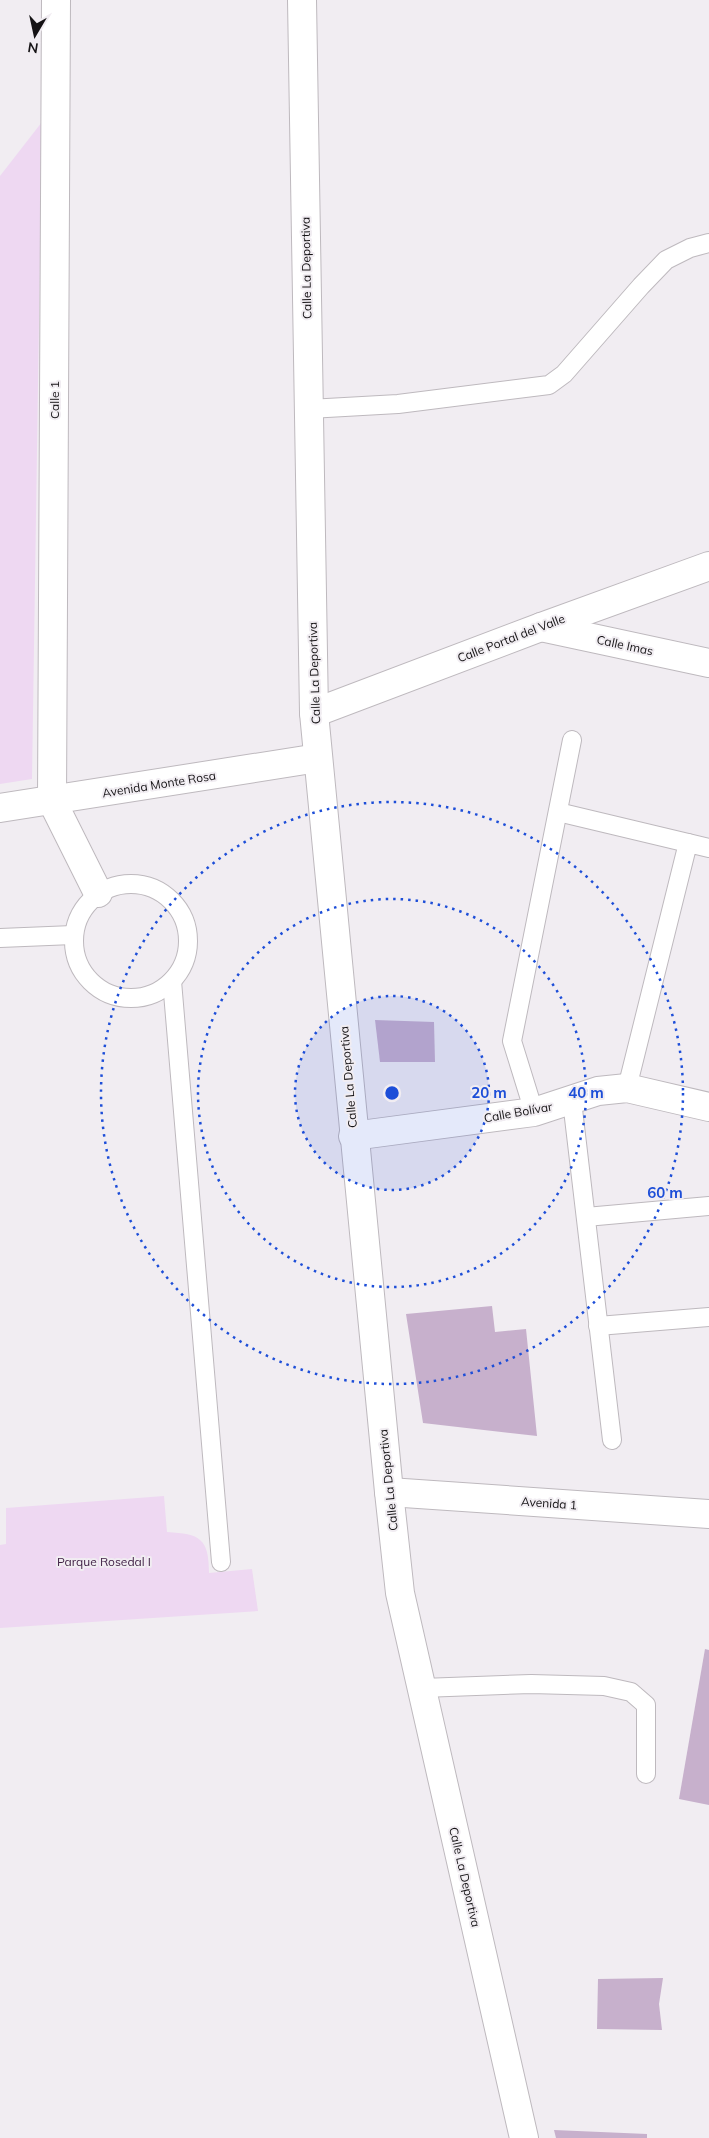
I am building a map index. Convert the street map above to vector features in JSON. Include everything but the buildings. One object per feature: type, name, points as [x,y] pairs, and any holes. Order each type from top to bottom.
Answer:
[{"type":"street","name":"Calle 1","points":[[52,801],[56,0]]},
{"type":"street","name":"Calle La Deportiva","points":[[302,0],[314,713],[353,1136],[389,1492],[400,1593],[524,2138]]},
{"type":"street","name":"Calle Portal del Valle","points":[[314,713],[541,626],[709,566]]},
{"type":"street","name":"Calle Imas","points":[[541,626],[709,663]]},
{"type":"street","name":"Avenida Monte Rosa","points":[[0,808],[318,758]]},
{"type":"street","points":[[52,801],[98,893]]},
{"type":"street","name":"Calle Bolívar","points":[[353,1136],[534,1112],[598,1091],[627,1088],[709,1107]]},
{"type":"street","name":"Avenida 1","points":[[389,1492],[709,1514]]},
{"type":"lane","points":[[309,408],[398,404],[549,385],[564,374],[640,286],[666,260],[690,248],[709,243]]},
{"type":"lane","points":[[534,1112],[512,1041],[572,740]]},
{"type":"lane","points":[[558,812],[709,848]]},
{"type":"lane","points":[[627,1088],[688,843]]},
{"type":"lane","points":[[124,883],[151,887],[168,897],[180,911],[187,930],[188,949],[181,968],[172,981],[155,992],[137,998],[117,996],[99,988],[84,974],[75,955],[73,936],[78,916],[98,893],[124,883]]},
{"type":"lane","points":[[0,938],[73,936]]},
{"type":"lane","points":[[172,981],[221,1562]]},
{"type":"lane","points":[[572,1101],[612,1440]]},
{"type":"lane","points":[[586,1217],[709,1206]]},
{"type":"lane","points":[[598,1326],[709,1317]]},
{"type":"lane","points":[[422,1688],[540,1685],[604,1686],[631,1692],[646,1705],[646,1774]]},
{"type":"green space","points":[[42,122],[32,779],[0,784],[0,176]]},
{"type":"green space","name":"Parque Rosedal I","points":[[164,1496],[167,1532],[187,1534],[200,1540],[207,1552],[209,1573],[252,1569],[258,1611],[0,1628],[0,1545],[6,1544],[6,1508]]}]
